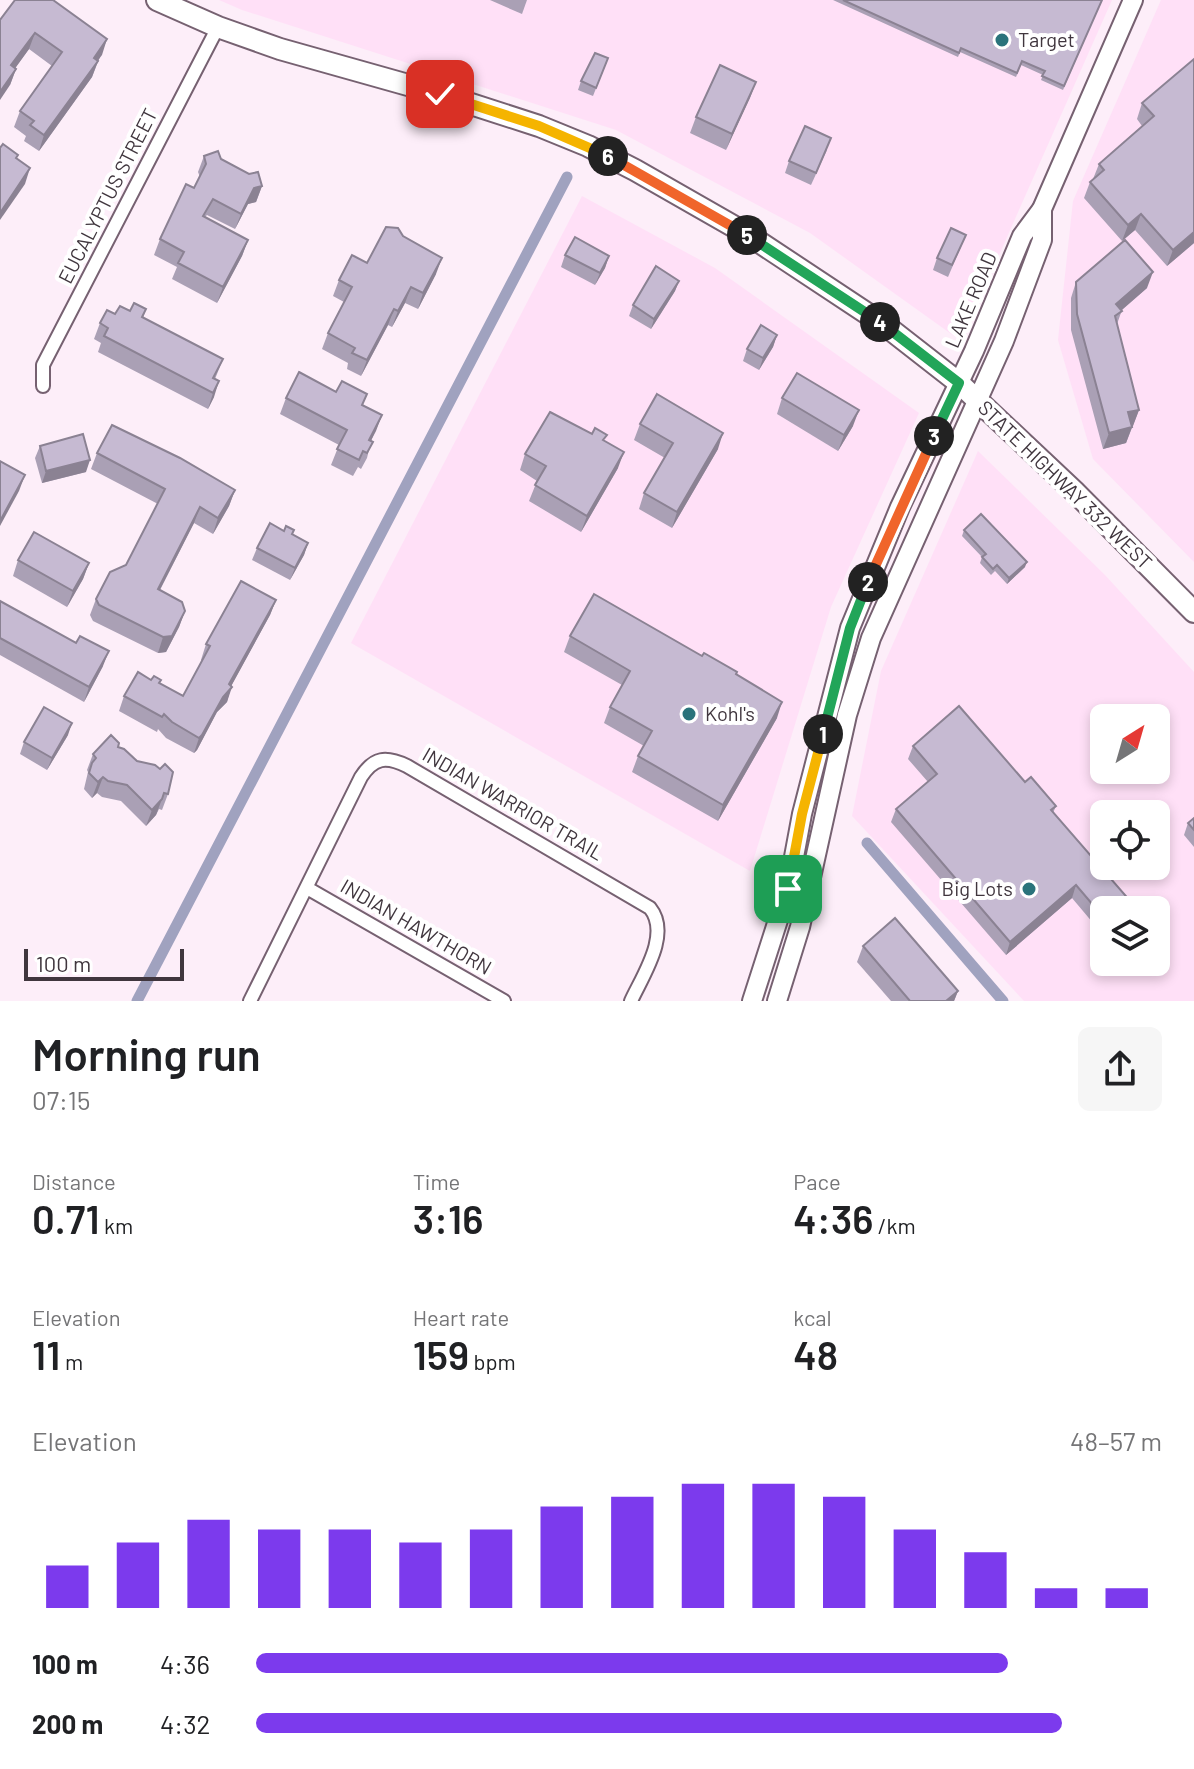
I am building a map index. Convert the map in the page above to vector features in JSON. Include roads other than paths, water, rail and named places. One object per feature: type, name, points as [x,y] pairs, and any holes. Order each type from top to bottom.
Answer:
[{"type":"main road","name":"STATE HIGHWAY 332 WEST","points":[[157,0],[218,27],[280,49],[502,113],[588,146],[652,179],[801,269],[886,326],[959,383],[1074,491],[1194,612]]},
{"type":"street","name":"LAKE ROAD","points":[[752,1001],[788,889],[808,791],[850,628],[900,507],[959,383],[1022,236],[1042,209],[1133,0]]},
{"type":"street","name":"EUCALYPTUS STREET","points":[[43,386],[43,365],[218,27]]},
{"type":"street","name":"LAKE ROAD","points":[[777,1001],[800,927],[847,715],[871,638],[1004,341],[1042,240],[1042,209]]},
{"type":"street","points":[[900,507],[911,520],[917,535]]},
{"type":"street","points":[[882,551],[904,563]]},
{"type":"street","points":[[867,585],[889,598]]},
{"type":"street","points":[[850,628],[871,638]]},
{"type":"street","points":[[829,709],[847,715]]},
{"type":"street","name":"INDIAN WARRIOR TRAIL","points":[[250,1001],[367,767],[384,758],[394,760],[650,908],[657,916],[658,937],[631,1001]]},
{"type":"street","points":[[808,791],[830,796]]},
{"type":"street","points":[[791,863],[813,870]]},
{"type":"street","name":"INDIAN HAWTHORN","points":[[307,888],[504,1001]]},
{"type":"waterway","points":[[137,1001],[567,177]]},
{"type":"waterway","points":[[867,843],[1003,1001]]},
{"type":"place","name":"Target","points":[[1002,40]]},
{"type":"place","name":"Kohl's","points":[[689,714]]},
{"type":"place","name":"Big Lots","points":[[1029,889]]}]
